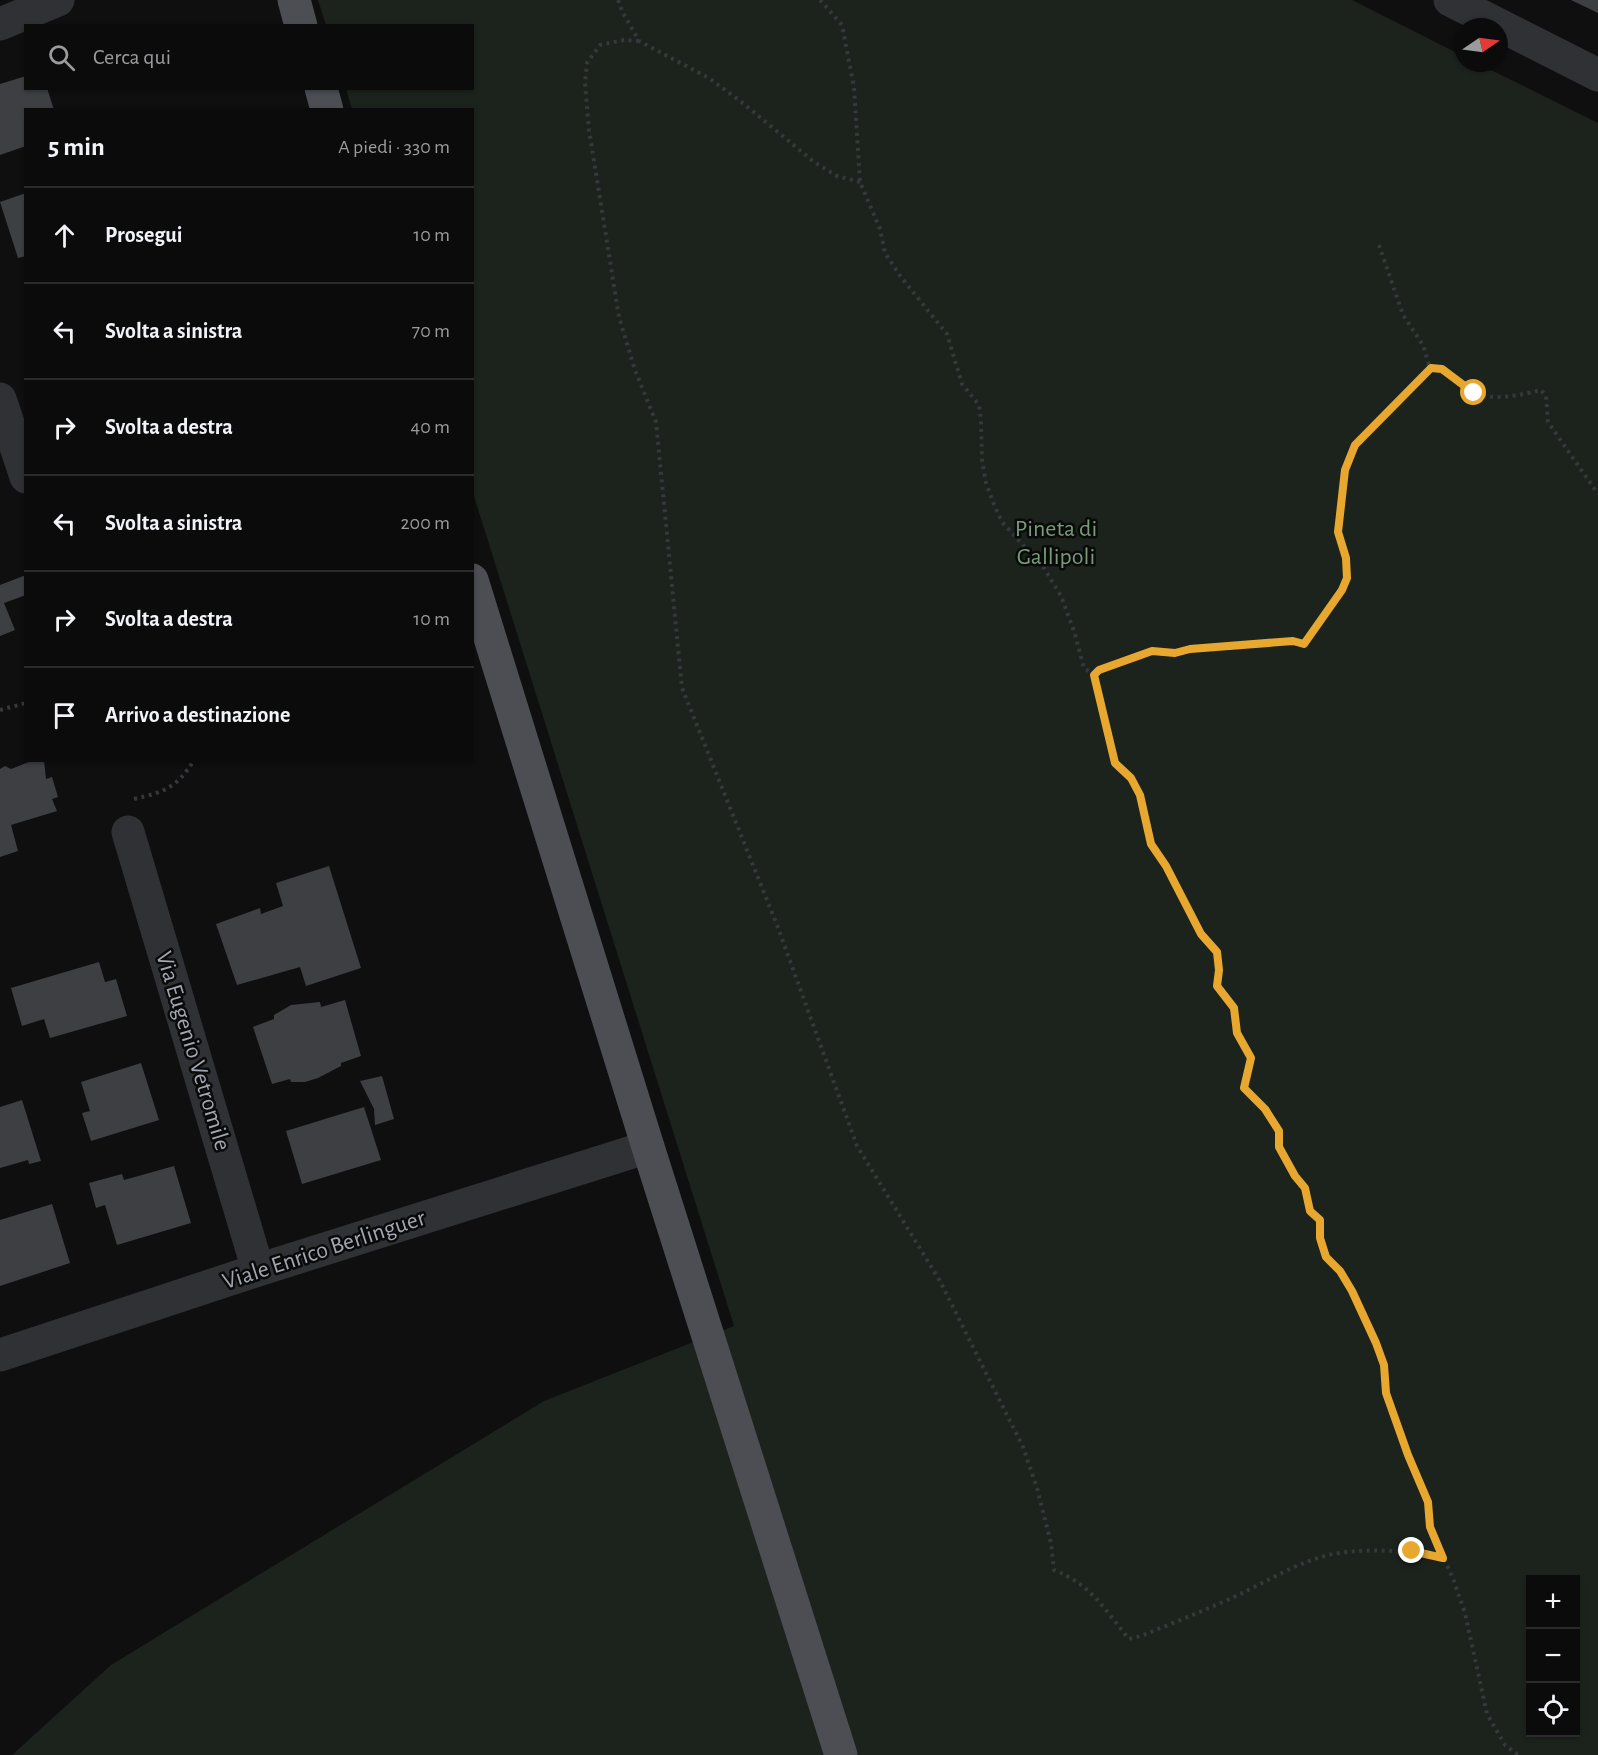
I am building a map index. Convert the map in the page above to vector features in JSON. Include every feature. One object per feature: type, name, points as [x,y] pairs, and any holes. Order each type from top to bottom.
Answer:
[{"type":"main road","points":[[294,0],[300,24]]},
{"type":"main road","points":[[322,90],[326,108]]},
{"type":"main road","points":[[474,586],[648,1148],[842,1755]]},
{"type":"street","points":[[0,24],[58,0]]},
{"type":"street","points":[[1450,0],[1598,75]]},
{"type":"street","points":[[0,399],[24,471]]},
{"type":"street","name":"Via Eugenio Vetromile","points":[[128,832],[258,1270]]},
{"type":"street","name":"Viale Enrico Berlinguer","points":[[0,1355],[258,1270],[648,1148]]},
{"type":"path","points":[[618,0],[639,41]]},
{"type":"path","points":[[820,0],[842,25],[854,87],[860,182],[880,229],[885,254],[900,277],[947,334],[962,384],[979,405],[982,460],[986,483],[1002,522],[1044,567],[1055,586],[1074,631],[1084,668],[1094,675],[1115,763],[1131,778],[1140,795],[1151,844],[1166,866],[1201,934],[1217,952],[1219,970],[1217,986],[1234,1008],[1237,1033],[1251,1058],[1244,1088],[1265,1109],[1279,1131],[1279,1147],[1295,1176],[1305,1188],[1310,1211],[1320,1220],[1320,1238],[1326,1257],[1340,1271],[1352,1291],[1376,1343],[1384,1365],[1386,1393],[1428,1502],[1430,1527],[1454,1581],[1465,1613],[1487,1714],[1505,1745],[1518,1755]]},
{"type":"path","points":[[860,182],[837,176],[814,162],[709,78],[639,41],[624,40],[600,45],[586,63],[585,83],[589,130],[619,317],[635,370],[656,422],[682,688],[777,926],[857,1146],[940,1281],[1023,1447],[1040,1499],[1051,1543],[1054,1570],[1068,1575],[1098,1599],[1129,1639],[1215,1606],[1310,1561],[1338,1553],[1412,1551],[1443,1558]]},
{"type":"path","points":[[1379,245],[1403,315],[1423,345],[1431,368]]},
{"type":"path","points":[[1094,675],[1099,670],[1152,651],[1175,653],[1190,649],[1293,641],[1304,644],[1342,590],[1347,578],[1346,558],[1338,532],[1345,470],[1355,445],[1431,368]]},
{"type":"path","points":[[1431,368],[1442,369],[1474,393],[1489,396],[1515,396],[1541,390],[1546,396],[1548,422],[1598,494]]},
{"type":"path","points":[[0,710],[24,704]]},
{"type":"path","points":[[163,792],[178,781],[192,762]]},
{"type":"green space","name":"Pineta di Gallipoli","points":[[318,0],[1352,0],[1454,51],[1454,72],[1495,72],[1598,123],[1598,1755],[12,1755],[111,1665],[544,1401],[734,1326],[474,496],[474,108],[352,108],[346,90],[474,90],[474,24],[326,24]]},
{"type":"building","points":[[1571,0],[1598,0],[1598,13]]},
{"type":"building","points":[[24,77],[24,90],[48,90],[53,108],[24,108],[24,147],[0,155],[0,84]]},
{"type":"building","points":[[24,194],[24,256],[18,258],[0,202]]},
{"type":"building","points":[[24,576],[24,596],[4,603],[15,630],[0,636],[0,585]]},
{"type":"building","points":[[29,762],[44,762],[46,779],[52,777],[58,797],[52,799],[57,811],[11,825],[18,851],[0,857],[0,769],[5,766],[11,769]]},
{"type":"building","points":[[329,866],[361,968],[306,986],[300,967],[237,985],[216,924],[260,908],[261,914],[283,906],[276,883]]},
{"type":"building","points":[[99,962],[105,982],[116,979],[127,1016],[50,1038],[44,1019],[22,1026],[11,988]]},
{"type":"building","points":[[345,1000],[361,1056],[341,1063],[341,1066],[318,1078],[305,1082],[291,1082],[290,1079],[272,1084],[253,1027],[274,1019],[274,1015],[291,1005],[320,1002],[321,1007]]},
{"type":"building","points":[[141,1063],[159,1120],[91,1141],[82,1113],[90,1111],[81,1082]]},
{"type":"building","points":[[382,1076],[394,1119],[375,1125],[374,1109],[360,1081]]},
{"type":"building","points":[[22,1100],[41,1161],[29,1164],[28,1160],[0,1168],[0,1107]]},
{"type":"building","points":[[364,1107],[381,1160],[302,1184],[286,1131]]},
{"type":"building","points":[[174,1166],[191,1223],[117,1245],[105,1205],[96,1208],[89,1183],[122,1174],[124,1180]]},
{"type":"building","points":[[52,1204],[70,1263],[0,1286],[0,1220]]},
{"type":"route","points":[[1412,1551],[1443,1558],[1430,1527],[1428,1502],[1386,1393],[1384,1365],[1352,1291],[1340,1271],[1326,1257],[1320,1238],[1320,1220],[1310,1211],[1305,1188],[1295,1176],[1279,1147],[1279,1131],[1265,1109],[1244,1088],[1251,1058],[1237,1033],[1234,1008],[1217,986],[1219,970],[1217,952],[1201,934],[1166,866],[1151,844],[1140,795],[1131,778],[1115,763],[1094,675],[1099,670],[1152,651],[1175,653],[1190,649],[1293,641],[1304,644],[1342,590],[1347,578],[1346,558],[1338,532],[1345,470],[1355,445],[1431,368],[1442,369],[1474,393]]}]
